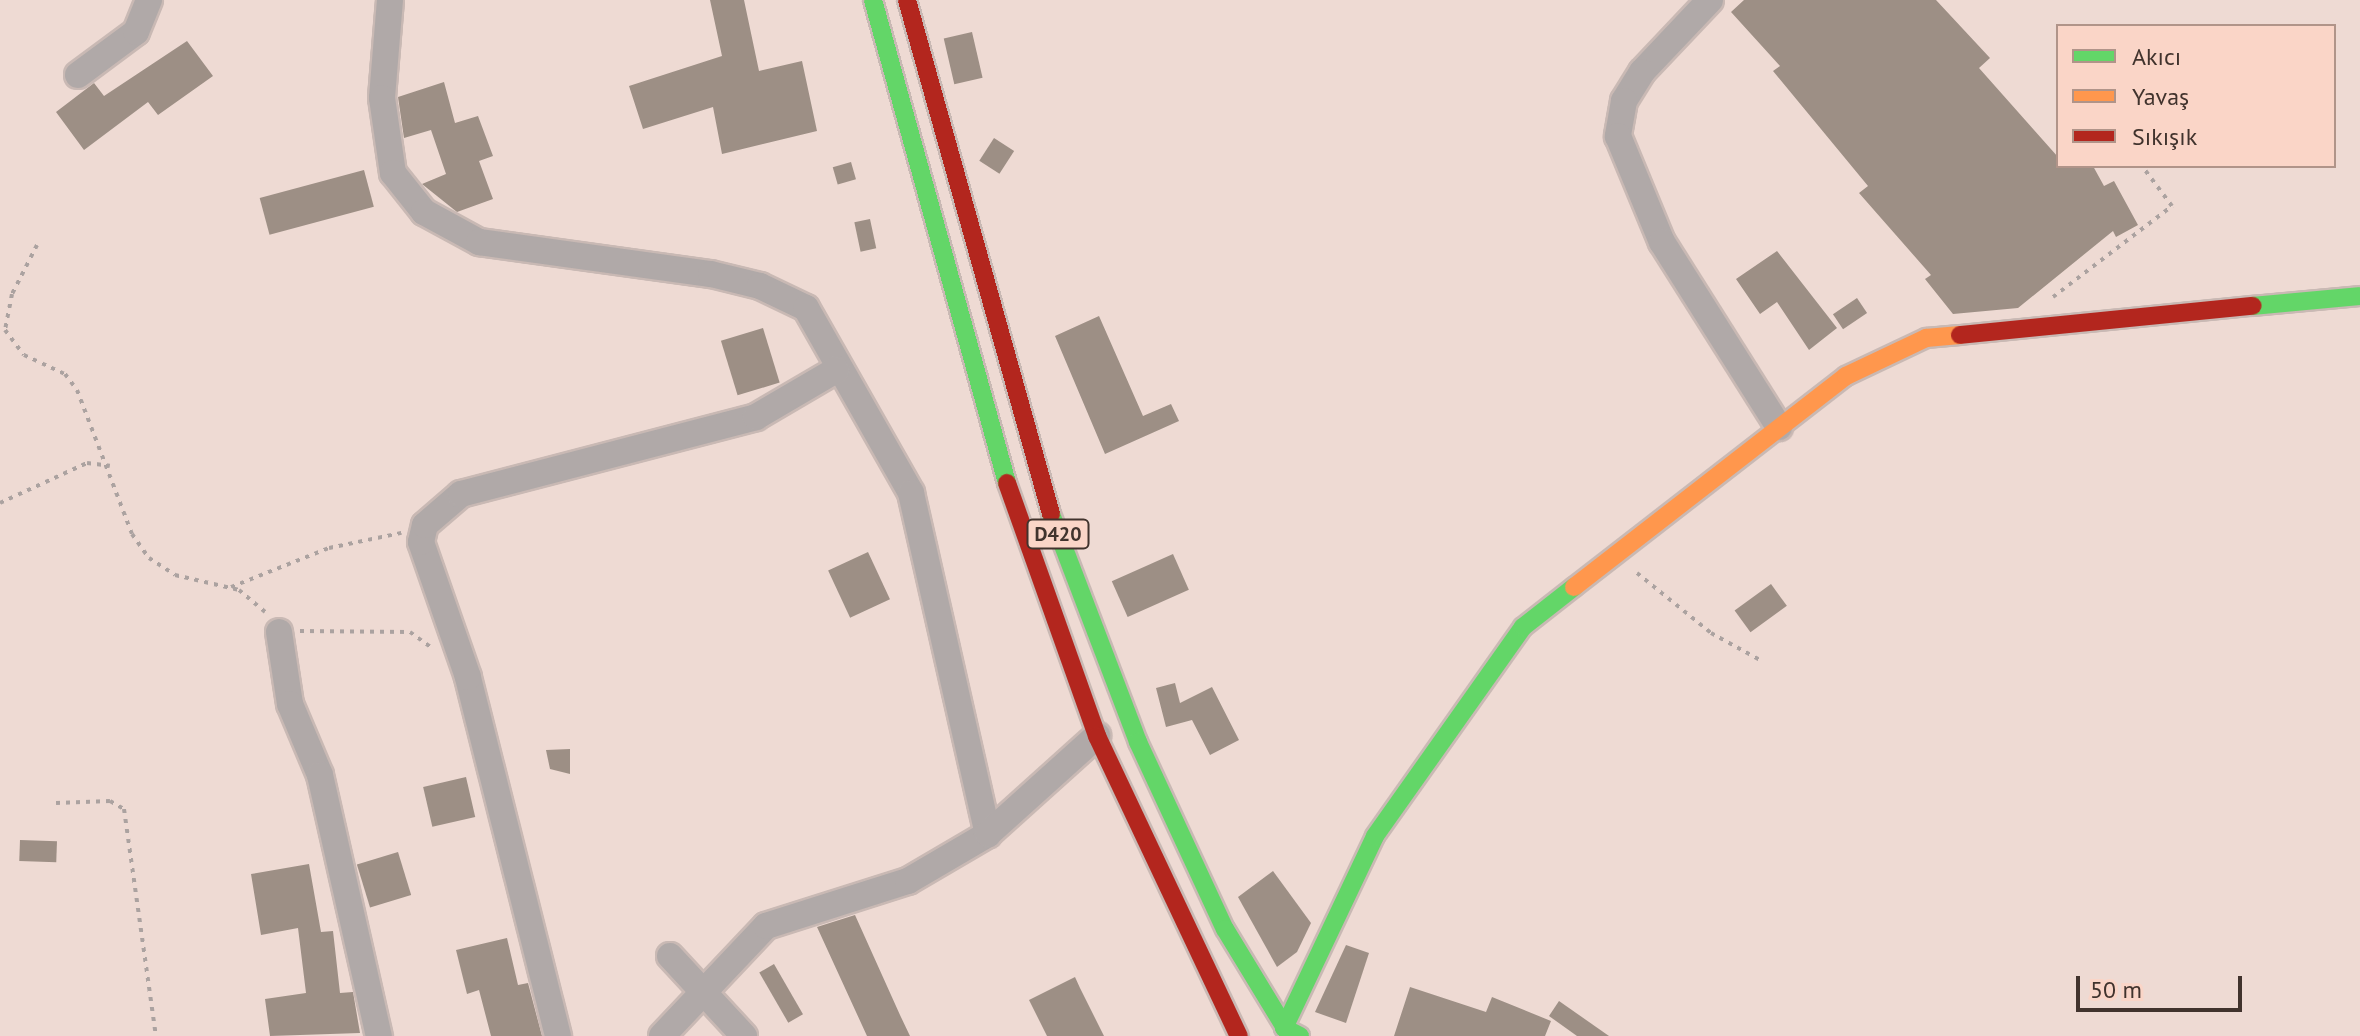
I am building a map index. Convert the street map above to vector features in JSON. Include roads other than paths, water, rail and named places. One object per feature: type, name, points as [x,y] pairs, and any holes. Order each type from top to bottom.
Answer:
[{"type":"main road","name":"D420","points":[[873,0],[1020,529],[1097,736],[1239,1036]]},
{"type":"main road","name":"D420","points":[[907,0],[1052,518],[1138,742],[1225,929],[1291,1033]]},
{"type":"main road","points":[[1291,1033],[1375,836],[1523,627],[1846,376],[1926,338],[2360,296]]},
{"type":"street","points":[[78,75],[136,32],[149,0]]},
{"type":"street","points":[[1710,0],[1642,72],[1624,101],[1618,136],[1662,242],[1779,427]]},
{"type":"street","points":[[393,2],[382,98],[393,173],[424,212],[507,249],[760,286],[806,308],[836,370],[858,393],[911,493],[988,834]]},
{"type":"street","points":[[558,1036],[468,677],[421,542],[424,531],[434,511],[461,494],[756,417],[836,370]]},
{"type":"street","points":[[279,632],[290,704],[320,775],[379,1036]]},
{"type":"street","points":[[662,1036],[710,993],[735,952],[766,926],[908,881],[988,834],[1097,736]]},
{"type":"street","points":[[670,956],[710,993],[744,1036]]}]
